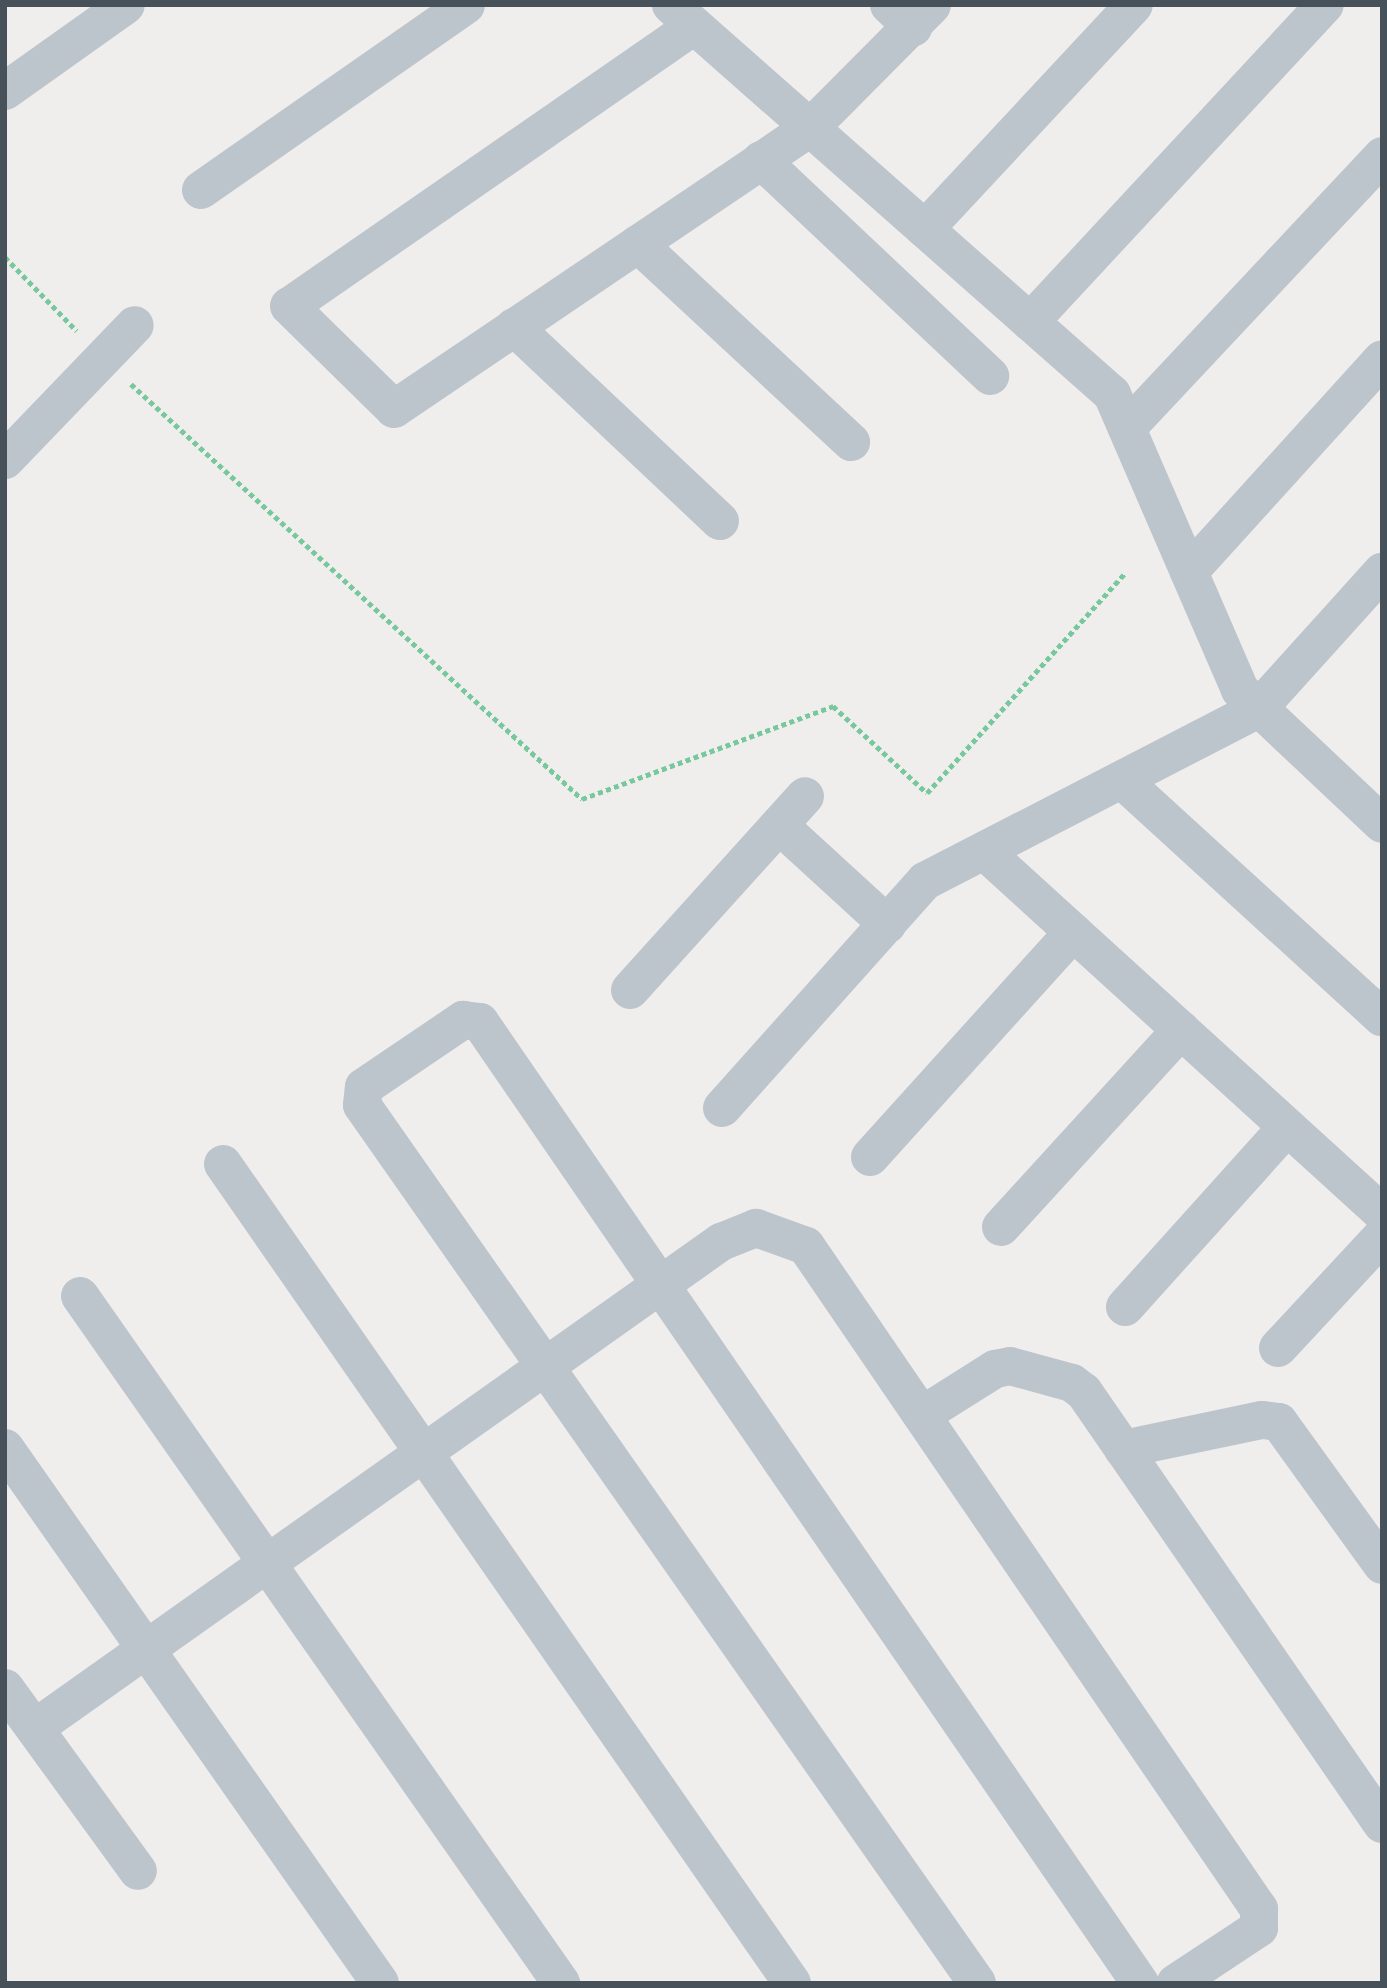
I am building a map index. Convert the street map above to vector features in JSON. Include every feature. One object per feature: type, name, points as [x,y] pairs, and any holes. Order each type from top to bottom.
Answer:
[{"type":"street","points":[[5,92],[126,5]]},
{"type":"street","points":[[201,190],[466,5]]},
{"type":"street","points":[[925,229],[1134,5]]},
{"type":"street","points":[[1030,322],[1325,5]]},
{"type":"street","points":[[911,12],[810,128],[394,408],[289,306],[683,15],[810,128],[1112,394],[1240,690],[1258,709],[1376,807]]},
{"type":"street","points":[[1127,428],[1382,156]]},
{"type":"street","points":[[761,160],[990,376]]},
{"type":"street","points":[[638,244],[851,442]]},
{"type":"street","points":[[5,460],[135,325]]},
{"type":"street","points":[[514,327],[720,521]]},
{"type":"street","points":[[1189,572],[1382,359]]},
{"type":"street","points":[[722,1108],[925,881],[1258,709],[1382,572]]},
{"type":"street","points":[[1122,780],[1382,1017]]},
{"type":"street","points":[[630,990],[805,796]]},
{"type":"street","points":[[779,825],[887,924]]},
{"type":"street","points":[[984,851],[1382,1213]]},
{"type":"street","points":[[870,1157],[1073,932]]},
{"type":"street","points":[[977,1983],[362,1105],[364,1087],[463,1020],[480,1021],[659,1286],[1140,1983]]},
{"type":"street","points":[[1001,1227],[1181,1030]]},
{"type":"street","points":[[1125,1307],[1287,1127]]},
{"type":"street","points":[[223,1164],[792,1983]]},
{"type":"street","points":[[35,1728],[721,1242],[756,1228],[806,1245],[1259,1909],[1259,1928],[1177,1983]]},
{"type":"street","points":[[1279,1348],[1382,1236]]},
{"type":"street","points":[[80,1296],[561,1983]]},
{"type":"street","points":[[922,1415],[995,1369],[1010,1366],[1078,1388],[1124,1449],[1382,1824]]},
{"type":"street","points":[[1124,1449],[1262,1420],[1279,1422],[1382,1565]]},
{"type":"street","points":[[5,1448],[143,1650],[380,1983]]},
{"type":"street","points":[[5,1688],[138,1871]]},
{"type":"path","points":[[5,257],[102,357],[582,799],[833,706],[927,793],[1125,573]]}]
